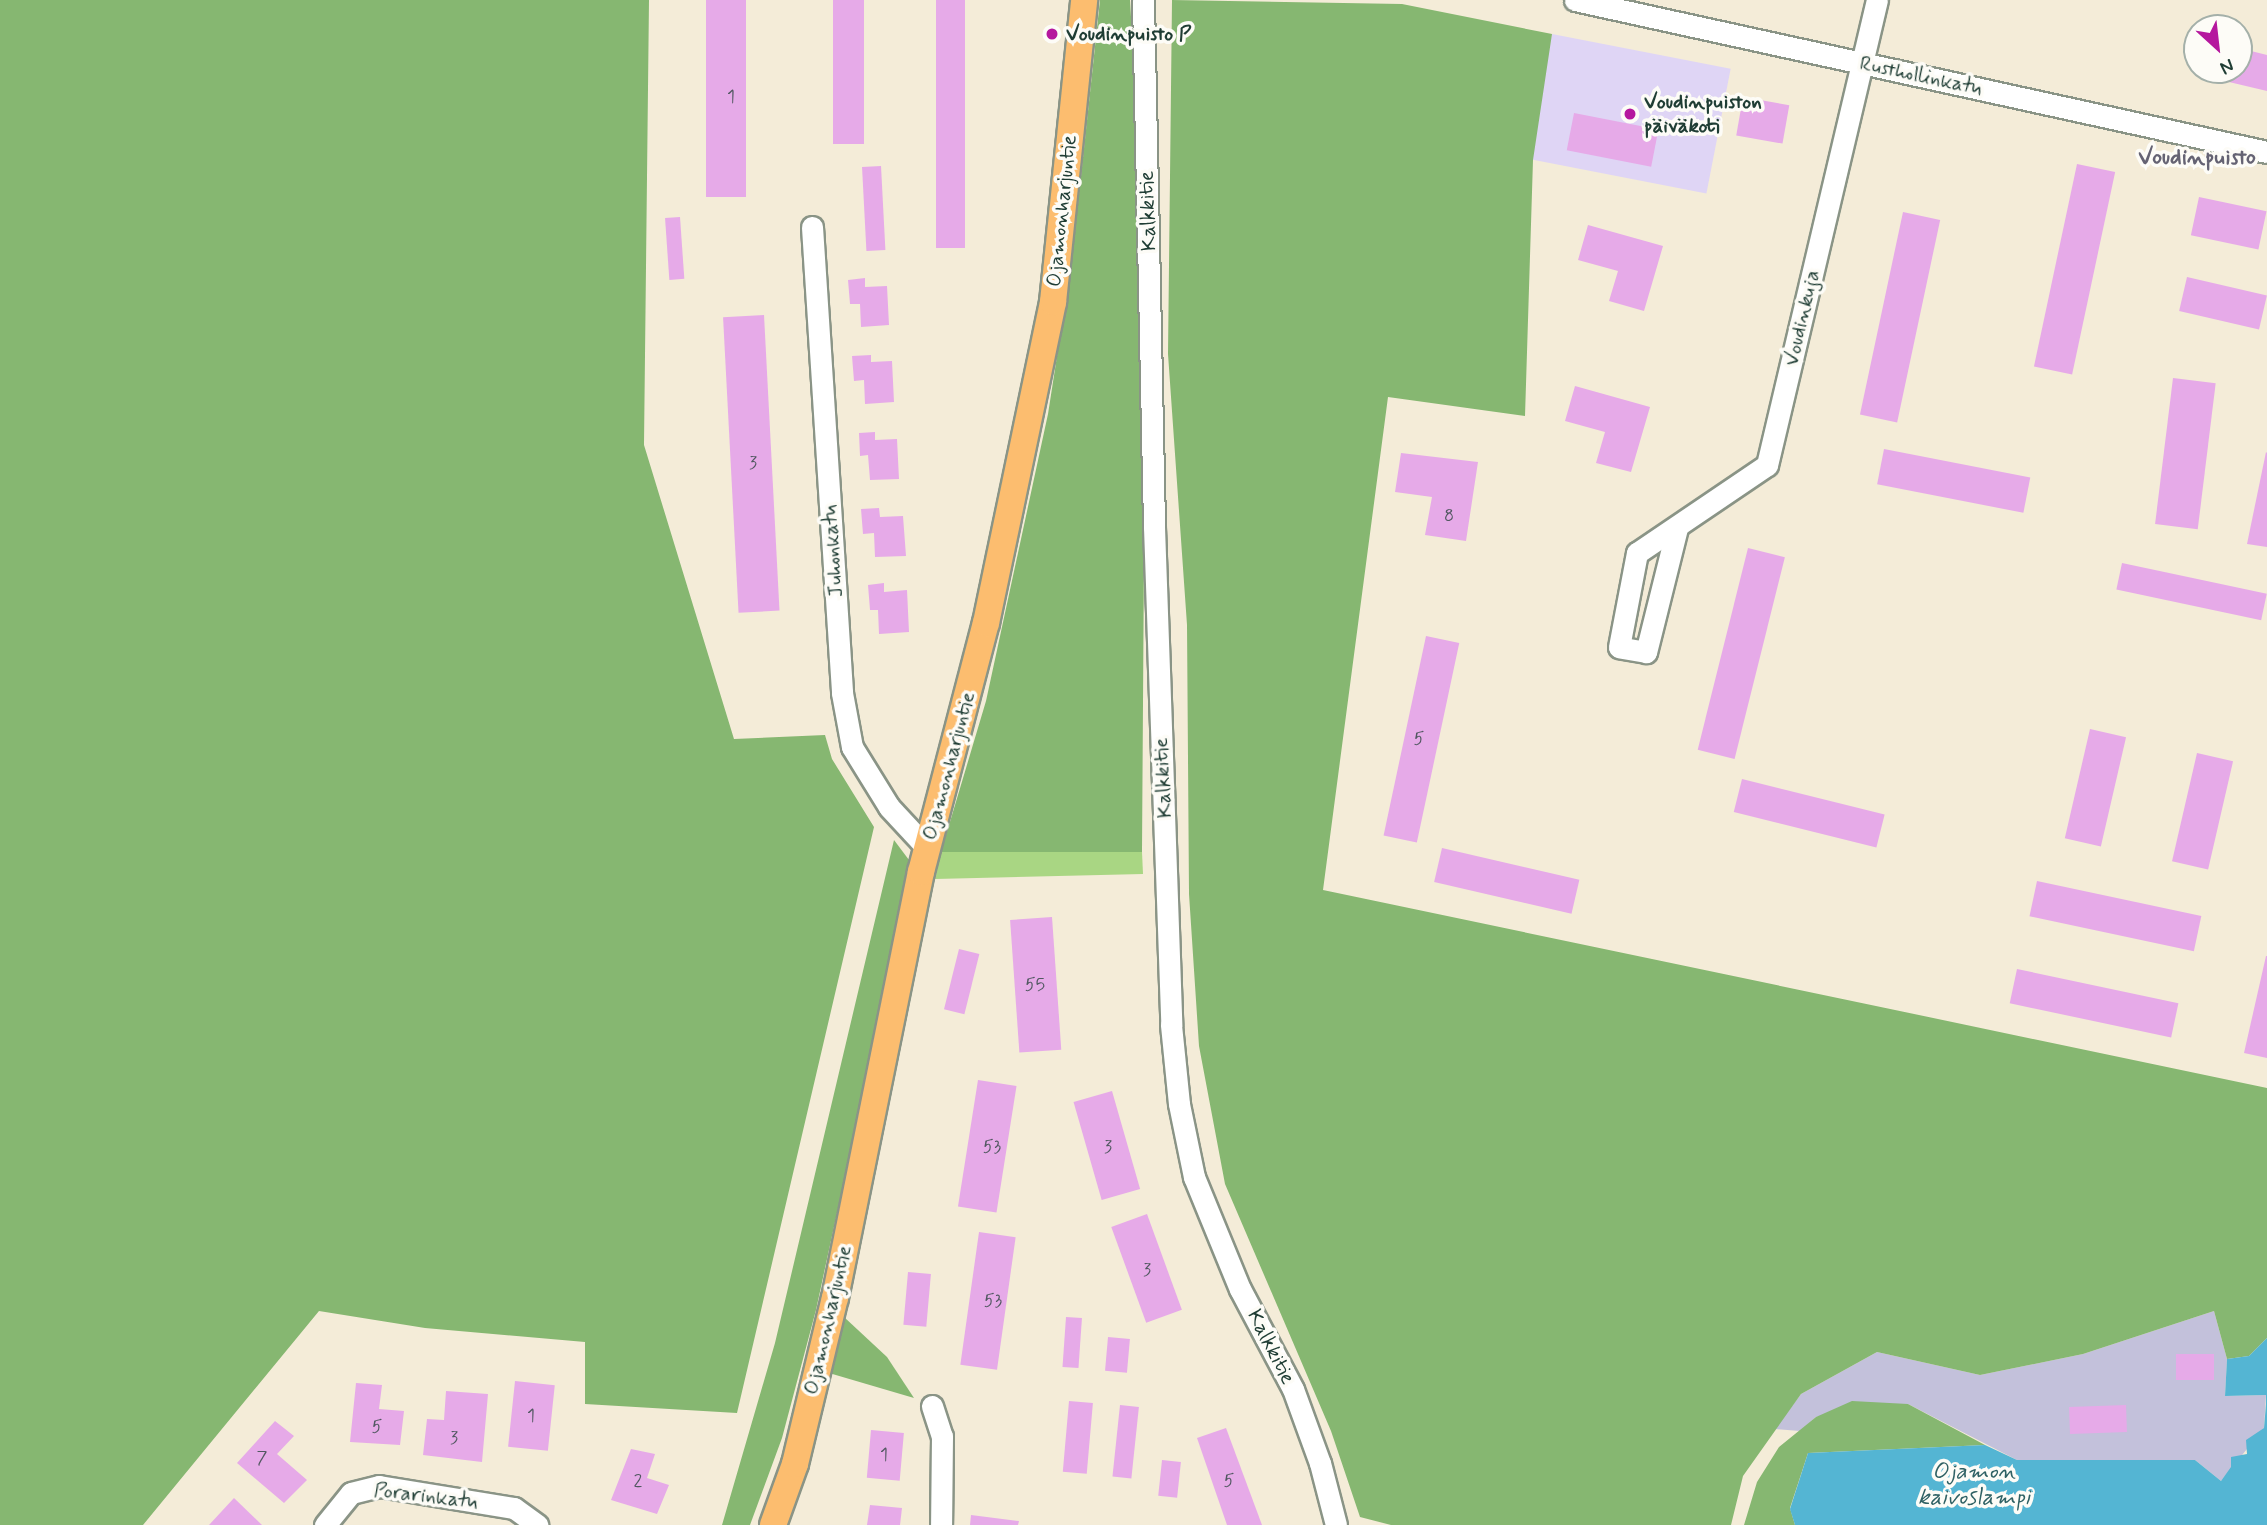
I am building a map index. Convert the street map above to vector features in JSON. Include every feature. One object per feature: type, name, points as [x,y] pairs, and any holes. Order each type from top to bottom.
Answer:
[{"type":"main road","name":"Ojamonharjuntie","points":[[773,1525],[795,1465],[835,1298],[928,849],[986,623],[1053,302],[1084,0]]},
{"type":"street","name":"Kalkkitie","points":[[1143,0],[1154,527],[1171,1025],[1179,1104],[1194,1177],[1240,1289],[1293,1389],[1320,1463],[1336,1525]]},
{"type":"street","name":"Rusthollinkatu","points":[[1575,0],[2267,152]]},
{"type":"street","name":"Voudinkuja","points":[[1676,528],[1646,652],[1619,647],[1637,554],[1767,465],[1877,0]]},
{"type":"street","name":"Juhonkatu","points":[[812,227],[842,693],[852,747],[889,807],[928,849]]},
{"type":"street","points":[[932,1406],[942,1436],[941,1525]]},
{"type":"street","name":"Porarinkatu","points":[[325,1525],[351,1493],[379,1486],[514,1508],[537,1525]]},
{"type":"shaded area","name":"Voudinpuiston päiväkoti","points":[[1552,34],[1731,69],[1706,193],[1528,159]]},
{"type":"shaded area","points":[[2214,1311],[2227,1359],[2225,1396],[2266,1395],[2264,1428],[2221,1481],[2195,1460],[2017,1460],[1908,1404],[1816,1417],[1800,1431],[1775,1429],[1801,1394],[1877,1352],[1980,1375],[2083,1354]]},
{"type":"green space","points":[[0,0],[649,0],[644,445],[734,739],[825,735],[832,759],[874,827],[737,1413],[585,1404],[585,1342],[425,1328],[319,1311],[143,1525],[0,1525]]},
{"type":"green space","points":[[1100,0],[1130,0],[1135,83],[1145,405],[1142,852],[941,852],[986,701],[1048,414],[1072,260]]},
{"type":"green space","points":[[1172,0],[1402,4],[1552,34],[1533,160],[1525,416],[1388,397],[1323,890],[2267,1088],[2267,1338],[2249,1356],[2227,1359],[2214,1311],[2083,1354],[1980,1375],[1877,1352],[1801,1394],[1743,1476],[1731,1525],[1391,1525],[1360,1517],[1331,1431],[1225,1184],[1199,1046],[1189,894],[1187,625],[1168,354]]},
{"type":"green space","points":[[894,840],[909,860],[908,884],[816,1310],[782,1438],[750,1525],[722,1525],[775,1343]]},
{"type":"green space","points":[[941,852],[1142,852],[1143,874],[935,879]]},
{"type":"green space","points":[[844,1317],[887,1357],[914,1398],[829,1373]]},
{"type":"green space","points":[[1852,1401],[1908,1404],[1985,1445],[1808,1453],[1790,1508],[1795,1525],[1744,1525],[1757,1482],[1779,1447],[1816,1417]]},
{"type":"water","name":"Ojamon kaivoslampi","points":[[2267,1338],[2267,1525],[1795,1525],[1790,1509],[1808,1453],[1985,1445],[2017,1460],[2195,1460],[2221,1481],[2231,1467],[2231,1457],[2247,1454],[2246,1440],[2264,1428],[2266,1404],[2266,1395],[2225,1396],[2227,1359],[2249,1356]]},
{"type":"building","points":[[706,0],[746,0],[746,197],[706,197]]},
{"type":"building","points":[[833,0],[864,0],[864,144],[833,144]]},
{"type":"building","points":[[936,0],[965,0],[965,248],[936,248]]},
{"type":"building","points":[[2253,52],[2267,55],[2267,91],[2237,84],[2253,84]]},
{"type":"building","points":[[1743,97],[1789,105],[1783,144],[1736,135]]},
{"type":"building","points":[[1574,113],[1658,129],[1651,167],[1567,150]]},
{"type":"building","points":[[2077,164],[2115,172],[2072,375],[2034,366]]},
{"type":"building","points":[[881,166],[885,250],[866,251],[862,167]]},
{"type":"building","points":[[2199,197],[2266,211],[2258,249],[2191,235]]},
{"type":"building","points":[[1903,212],[1940,220],[1897,422],[1860,414]]},
{"type":"building","points":[[680,217],[684,279],[669,280],[665,218]]},
{"type":"building","points":[[1588,225],[1663,246],[1644,311],[1609,301],[1618,271],[1578,260]]},
{"type":"building","points":[[2187,277],[2267,295],[2259,330],[2179,311]]},
{"type":"building","points":[[865,278],[865,287],[887,286],[889,325],[861,327],[860,304],[850,304],[848,280]]},
{"type":"building","points":[[764,315],[779,611],[739,613],[723,317]]},
{"type":"building","points":[[871,355],[871,362],[892,361],[894,402],[865,404],[864,380],[854,381],[852,356]]},
{"type":"building","points":[[2173,378],[2216,383],[2198,529],[2155,524]]},
{"type":"building","points":[[1575,386],[1650,407],[1631,472],[1596,463],[1605,432],[1565,421]]},
{"type":"building","points":[[875,432],[875,440],[897,439],[899,479],[870,480],[868,455],[860,456],[859,433]]},
{"type":"building","points":[[1884,449],[2030,477],[2023,513],[1877,484]]},
{"type":"building","points":[[1401,453],[1478,462],[1466,541],[1425,535],[1432,497],[1395,492]]},
{"type":"building","points":[[2267,453],[2267,547],[2247,544]]},
{"type":"building","points":[[879,508],[880,517],[903,516],[906,556],[875,557],[874,533],[863,534],[861,509]]},
{"type":"building","points":[[1748,548],[1785,557],[1735,759],[1698,750]]},
{"type":"building","points":[[2122,563],[2267,594],[2261,620],[2116,589]]},
{"type":"building","points":[[884,583],[884,592],[907,590],[909,632],[879,634],[878,610],[870,610],[868,585]]},
{"type":"building","points":[[1426,636],[1459,643],[1417,843],[1384,836]]},
{"type":"building","points":[[2090,729],[2126,737],[2101,846],[2065,838]]},
{"type":"building","points":[[2197,753],[2233,761],[2208,869],[2172,861]]},
{"type":"building","points":[[1742,779],[1885,815],[1876,848],[1734,812]]},
{"type":"building","points":[[1442,848],[1579,880],[1572,914],[1434,882]]},
{"type":"building","points":[[2037,881],[2201,916],[2194,951],[2030,916]]},
{"type":"building","points":[[1052,917],[1061,1050],[1019,1053],[1010,920]]},
{"type":"building","points":[[959,949],[979,954],[964,1014],[944,1009]]},
{"type":"building","points":[[2267,956],[2267,1058],[2244,1053]]},
{"type":"building","points":[[2017,969],[2178,1003],[2171,1038],[2010,1003]]},
{"type":"building","points":[[978,1080],[1017,1086],[996,1213],[958,1206]]},
{"type":"building","points":[[1112,1091],[1140,1189],[1102,1200],[1074,1102]]},
{"type":"building","points":[[1147,1214],[1182,1310],[1146,1323],[1111,1227]]},
{"type":"building","points":[[979,1232],[1016,1237],[997,1370],[960,1365]]},
{"type":"building","points":[[908,1272],[931,1274],[926,1327],[903,1325]]},
{"type":"building","points":[[1066,1317],[1082,1318],[1078,1368],[1063,1367]]},
{"type":"building","points":[[1108,1337],[1130,1339],[1127,1373],[1105,1371]]},
{"type":"building","points":[[2176,1354],[2214,1354],[2214,1380],[2176,1380]]},
{"type":"building","points":[[515,1381],[555,1385],[548,1451],[508,1447]]},
{"type":"building","points":[[356,1383],[382,1385],[379,1409],[404,1411],[400,1445],[350,1442]]},
{"type":"building","points":[[446,1391],[488,1394],[482,1462],[423,1455],[427,1419],[444,1420]]},
{"type":"building","points":[[1069,1401],[1093,1403],[1087,1474],[1063,1472]]},
{"type":"building","points":[[1120,1405],[1139,1407],[1131,1479],[1112,1477]]},
{"type":"building","points":[[2126,1405],[2127,1432],[2070,1434],[2069,1407]]},
{"type":"building","points":[[275,1421],[294,1436],[277,1454],[307,1480],[284,1503],[237,1463]]},
{"type":"building","points":[[1226,1428],[1262,1525],[1227,1525],[1197,1438]]},
{"type":"building","points":[[871,1430],[904,1433],[900,1481],[867,1478]]},
{"type":"building","points":[[631,1449],[655,1454],[647,1478],[669,1485],[657,1514],[611,1500]]},
{"type":"building","points":[[1162,1460],[1181,1462],[1177,1498],[1158,1496]]},
{"type":"building","points":[[234,1498],[262,1525],[209,1525]]},
{"type":"building","points":[[870,1505],[902,1508],[900,1525],[867,1525]]},
{"type":"building","points":[[971,1515],[1019,1521],[1018,1525],[970,1525]]},
{"type":"place","name":"Voudinpuisto P","points":[[1052,34]]},
{"type":"place","name":"Voudinpuiston päiväkoti","points":[[1630,114]]},
{"type":"district","name":"Voudinpuisto","points":[[2197,158]]}]
